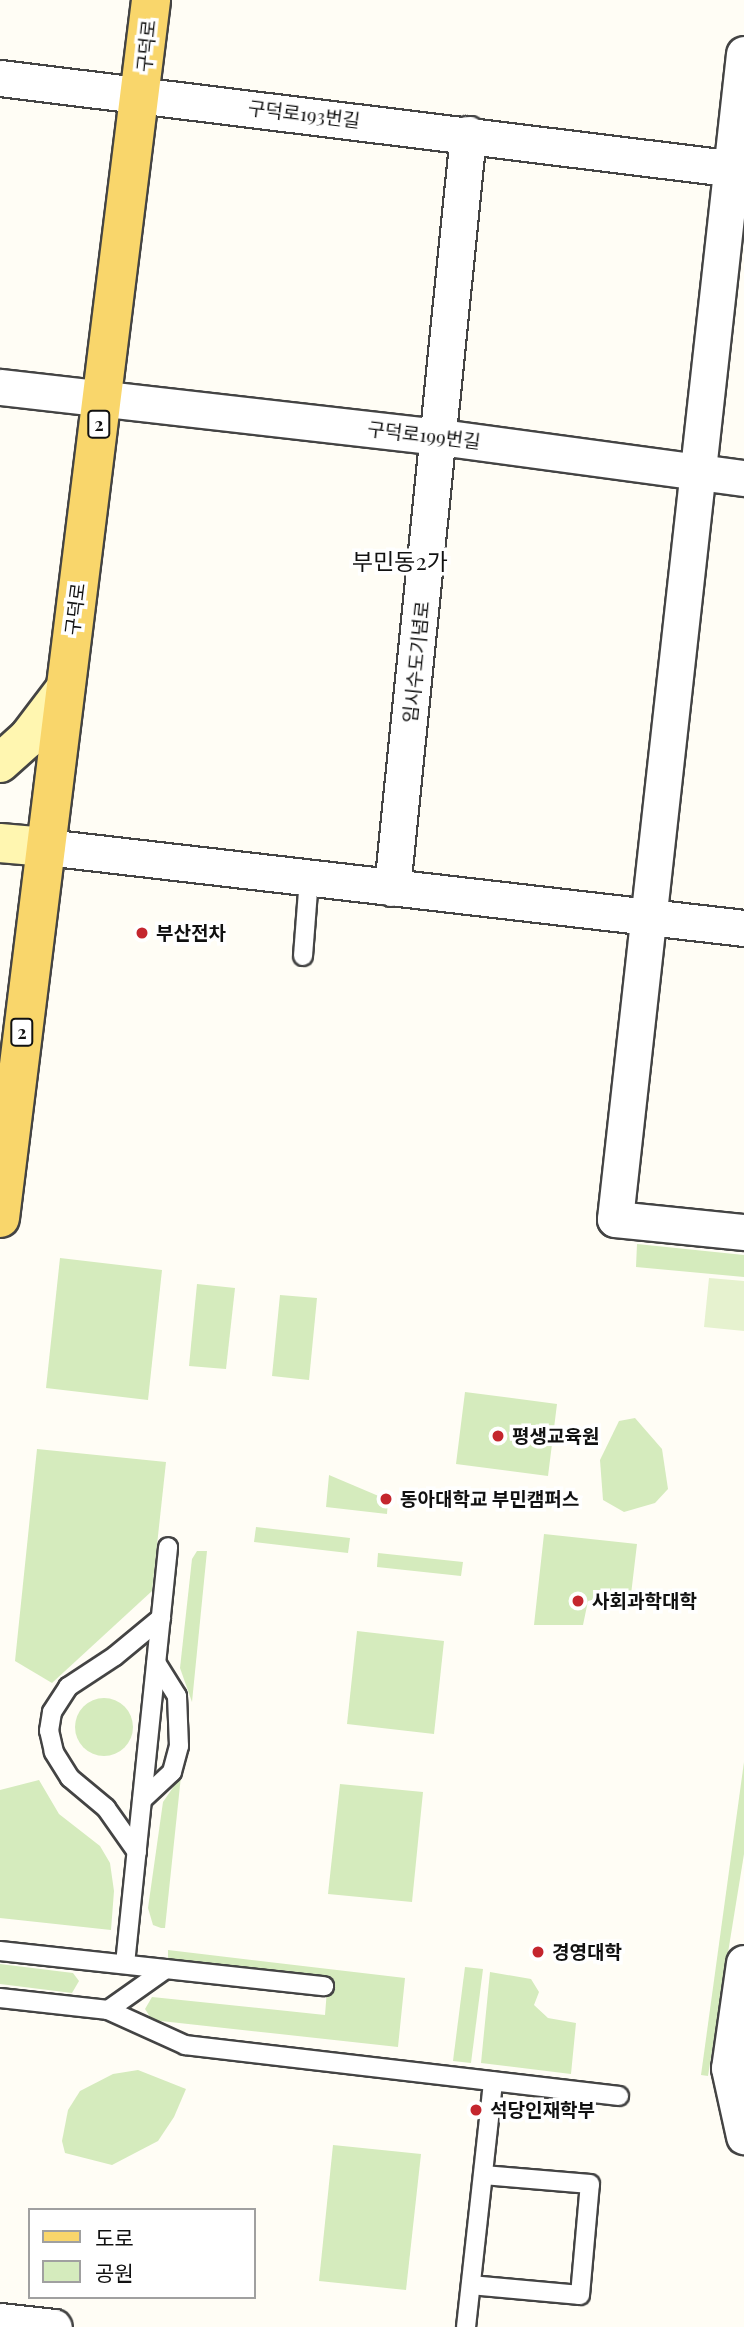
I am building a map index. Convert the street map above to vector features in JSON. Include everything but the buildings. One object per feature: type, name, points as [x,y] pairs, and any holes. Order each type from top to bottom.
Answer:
[{"type":"main road","name":"구덕로","points":[[0,1218],[9,1053],[46,847],[151,0]]},
{"type":"main road","points":[[0,763],[28,738],[65,689]]},
{"type":"main road","points":[[0,843],[46,847]]},
{"type":"street","points":[[744,54],[738,169],[696,472],[615,1219],[744,1232]]},
{"type":"street","name":"구덕로193번길","points":[[0,78],[738,169]]},
{"type":"street","points":[[440,437],[468,134]]},
{"type":"street","name":"구덕로199번길","points":[[0,387],[440,437],[744,478]]},
{"type":"street","name":"임시수도기념로","points":[[391,888],[440,437]]},
{"type":"street","points":[[46,847],[744,928]]},
{"type":"street","points":[[744,1963],[729,2068],[744,2136]]},
{"type":"street","points":[[0,2320],[54,2327]]},
{"type":"lane","points":[[303,956],[309,878]]},
{"type":"lane","points":[[125,1964],[168,1547]]},
{"type":"lane","points":[[137,1852],[106,1808],[71,1778],[54,1752],[49,1731],[57,1700],[68,1687],[115,1656],[161,1618]]},
{"type":"lane","points":[[142,1800],[172,1772],[180,1738],[177,1696],[156,1663]]},
{"type":"lane","points":[[0,1951],[324,1986]]},
{"type":"lane","points":[[108,2010],[166,1969]]},
{"type":"lane","points":[[0,1998],[108,2010],[185,2045],[619,2096]]},
{"type":"lane","points":[[466,2327],[493,2081]]},
{"type":"lane","points":[[471,2286],[580,2295],[590,2184],[483,2175]]},
{"type":"green space","points":[[637,1244],[744,1255],[744,1277],[636,1267]]},
{"type":"green space","points":[[60,1258],[162,1270],[148,1400],[46,1388]]},
{"type":"green space","points":[[709,1278],[744,1281],[744,1331],[704,1327]]},
{"type":"green space","points":[[197,1284],[235,1288],[226,1369],[189,1366]]},
{"type":"green space","points":[[280,1295],[317,1298],[309,1380],[272,1376]]},
{"type":"green space","points":[[465,1392],[557,1404],[548,1476],[456,1464]]},
{"type":"green space","points":[[635,1418],[662,1449],[668,1489],[655,1503],[624,1512],[603,1500],[600,1460],[619,1421]]},
{"type":"green space","points":[[37,1449],[166,1462],[152,1591],[52,1683],[15,1661]]},
{"type":"green space","points":[[329,1475],[388,1500],[387,1514],[326,1507]]},
{"type":"green space","points":[[256,1527],[350,1538],[348,1553],[254,1542]]},
{"type":"green space","points":[[544,1534],[637,1544],[630,1603],[599,1598],[588,1601],[583,1625],[534,1625]]},
{"type":"green space","points":[[197,1551],[207,1551],[192,1702],[180,1668],[192,1559]]},
{"type":"green space","points":[[378,1553],[463,1562],[461,1576],[377,1567]]},
{"type":"green space","points":[[357,1631],[444,1641],[434,1734],[347,1724]]},
{"type":"green space","points":[[104,1698],[120,1703],[128,1711],[133,1727],[128,1743],[120,1751],[104,1756],[88,1751],[80,1743],[75,1727],[80,1711],[88,1703]]},
{"type":"green space","points":[[744,1762],[744,1854],[708,2076],[701,2075]]},
{"type":"green space","points":[[181,1776],[165,1928],[161,1928],[153,1925],[148,1908],[163,1802]]},
{"type":"green space","points":[[39,1780],[59,1814],[100,1846],[110,1863],[114,1891],[111,1930],[0,1918],[0,1790]]},
{"type":"green space","points":[[340,1784],[423,1792],[412,1902],[328,1894]]},
{"type":"green space","points":[[168,1950],[405,1978],[398,2047],[152,2020],[145,2009],[152,1997],[325,2015],[328,1977],[168,1959]]},
{"type":"green space","points":[[0,1964],[73,1973],[79,1981],[72,1993],[0,1984]]},
{"type":"green space","points":[[465,1967],[483,1969],[471,2063],[453,2061]]},
{"type":"green space","points":[[490,1972],[531,1979],[539,1992],[534,2005],[548,2018],[576,2023],[571,2074],[481,2063]]},
{"type":"green space","points":[[138,2070],[186,2089],[174,2117],[158,2141],[112,2165],[65,2153],[62,2141],[68,2110],[80,2091],[113,2074]]},
{"type":"green space","points":[[333,2145],[421,2154],[406,2290],[319,2281]]},
{"type":"place","name":"부산전차","points":[[142,933]]},
{"type":"place","name":"평생교육원","points":[[498,1436]]},
{"type":"place","name":"동아대학교 부민캠퍼스","points":[[386,1499]]},
{"type":"place","name":"사회과학대학","points":[[578,1601]]},
{"type":"place","name":"경영대학","points":[[538,1952]]},
{"type":"place","name":"석당인재학부","points":[[476,2110]]},
{"type":"district","name":"부민동2가","points":[[400,561]]}]
